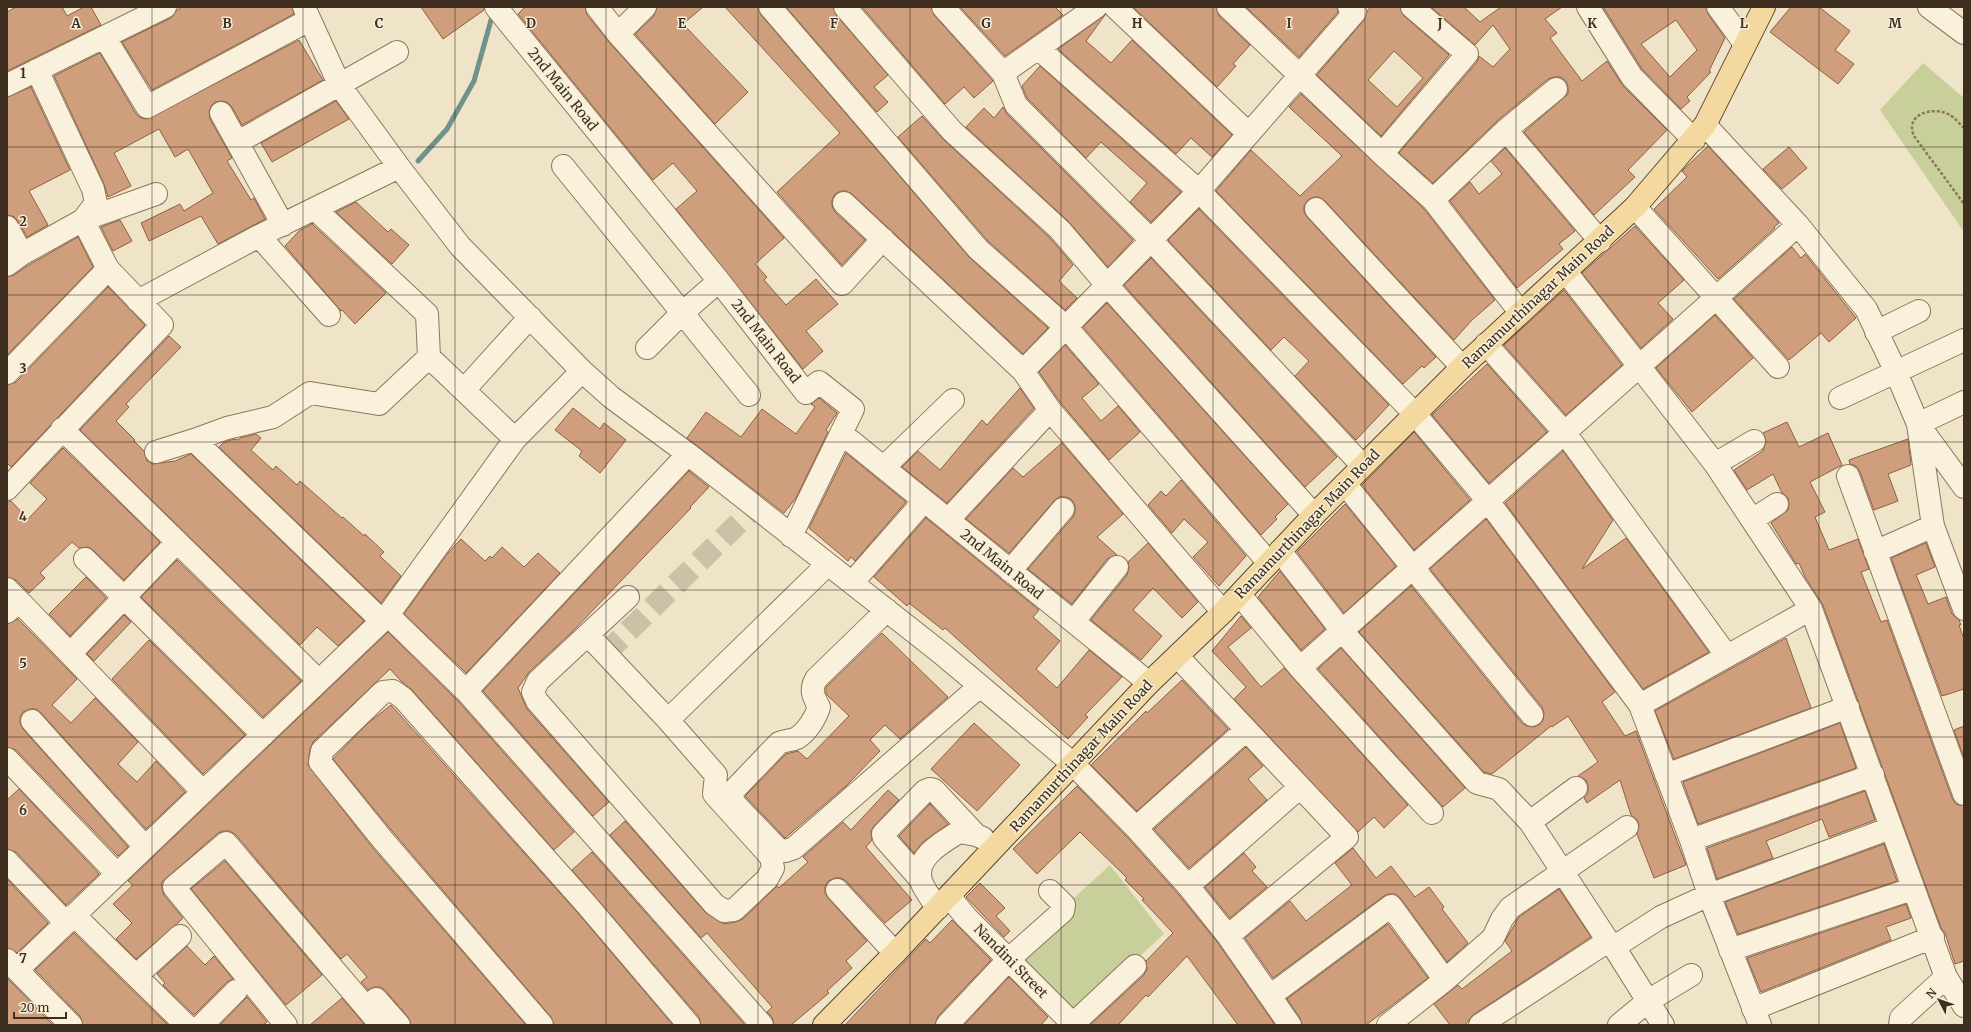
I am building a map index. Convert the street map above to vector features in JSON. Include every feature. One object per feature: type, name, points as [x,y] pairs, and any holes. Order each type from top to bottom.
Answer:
[{"type":"main road","name":"Ramamurthinagar Main Road","points":[[824,1025],[895,954],[1149,683],[1178,657],[1240,595],[1362,465],[1486,344],[1600,241],[1634,207],[1699,132],[1764,7]]},
{"type":"street","points":[[7,85],[164,7]]},
{"type":"street","points":[[597,7],[618,34],[842,284],[883,239]]},
{"type":"street","points":[[618,34],[645,7]]},
{"type":"street","points":[[770,7],[978,249],[1067,328],[1342,631],[1477,783],[1499,789],[1530,822],[1663,1025]]},
{"type":"street","points":[[845,7],[952,131],[1060,230],[1107,285],[1314,515]]},
{"type":"street","points":[[943,7],[1002,73],[1016,105],[1151,240],[1362,465]]},
{"type":"street","points":[[1115,7],[1250,134]]},
{"type":"street","points":[[1228,7],[1382,154],[1433,200],[1520,312]]},
{"type":"street","points":[[1023,371],[1067,328],[1199,191],[1301,76],[1355,12],[1349,7]]},
{"type":"street","points":[[1382,154],[1467,54],[1412,7]]},
{"type":"street","points":[[1588,7],[1632,76],[1699,132],[1798,225],[1866,309],[1896,372],[1918,424],[1964,487]]},
{"type":"street","points":[[1718,7],[1745,44]]},
{"type":"street","points":[[1930,7],[1964,33]]},
{"type":"street","name":"2nd Main Road","points":[[499,10],[719,280],[806,393],[819,382],[853,409],[841,433],[1149,683]]},
{"type":"street","points":[[1002,73],[1038,48],[1081,11]]},
{"type":"street","points":[[104,38],[147,107],[306,13],[340,86],[399,167],[460,246],[582,371],[611,397],[688,454],[887,610],[1073,764],[1136,828],[1188,886],[1228,936],[1290,1025]]},
{"type":"street","points":[[1038,48],[1199,191],[1415,414],[1488,501],[1640,705],[1691,840],[1709,895],[1757,1017],[1933,937]]},
{"type":"street","points":[[238,142],[340,86],[397,52]]},
{"type":"street","points":[[37,70],[93,189],[96,203],[83,220]]},
{"type":"street","points":[[1433,200],[1506,130],[1556,89]]},
{"type":"street","points":[[221,113],[283,225]]},
{"type":"street","points":[[1506,130],[1600,241]]},
{"type":"street","points":[[563,166],[681,314],[749,395]]},
{"type":"street","points":[[138,301],[259,236],[399,167]]},
{"type":"street","points":[[7,227],[14,259],[83,220],[156,194]]},
{"type":"street","points":[[844,203],[1023,371],[1050,410],[1223,612]]},
{"type":"street","points":[[1634,207],[1778,367]]},
{"type":"street","points":[[315,209],[427,314],[429,357],[515,439]]},
{"type":"street","points":[[1316,209],[1462,367]]},
{"type":"street","points":[[7,489],[62,429],[162,325],[108,269],[83,220]]},
{"type":"street","points":[[1300,668],[1798,225]]},
{"type":"street","points":[[259,236],[329,316]]},
{"type":"street","points":[[7,373],[108,269]]},
{"type":"street","points":[[1566,272],[1715,464],[1811,609],[1848,707],[1912,889],[1933,937],[1946,977],[1964,1006]]},
{"type":"street","points":[[647,348],[681,314],[719,280]]},
{"type":"street","points":[[1876,332],[1919,311]]},
{"type":"street","points":[[464,390],[530,317]]},
{"type":"street","points":[[1840,398],[1964,340]]},
{"type":"street","points":[[1486,344],[1565,433],[1727,656]]},
{"type":"street","points":[[156,452],[227,428],[273,417],[310,393],[379,404],[429,357]]},
{"type":"street","points":[[71,1025],[12,965],[70,919],[385,618],[515,439],[582,371]]},
{"type":"street","points":[[884,467],[953,400]]},
{"type":"street","points":[[1918,424],[1964,402]]},
{"type":"street","points":[[948,520],[1050,410]]},
{"type":"street","points":[[1918,424],[1934,526],[1964,609]]},
{"type":"street","points":[[62,429],[319,681]]},
{"type":"street","points":[[791,536],[841,433]]},
{"type":"street","points":[[194,440],[385,618],[466,691],[762,1025]]},
{"type":"street","points":[[1715,464],[1754,441]]},
{"type":"street","points":[[466,691],[688,454]]},
{"type":"street","points":[[1848,476],[1964,794]]},
{"type":"street","points":[[1345,484],[1414,567],[1532,715]]},
{"type":"street","points":[[852,583],[924,501]]},
{"type":"street","points":[[1752,520],[1777,504]]},
{"type":"street","points":[[1010,571],[1063,510]]},
{"type":"street","points":[[1875,552],[1934,526]]},
{"type":"street","points":[[70,654],[177,542]]},
{"type":"street","points":[[84,559],[263,734]]},
{"type":"street","points":[[668,720],[828,564]]},
{"type":"street","points":[[1074,621],[1117,566]]},
{"type":"street","points":[[1240,595],[1300,668],[1432,814]]},
{"type":"street","points":[[588,635],[668,720],[716,775],[714,794],[771,857],[773,868],[767,879],[734,910],[724,911],[714,904],[537,701],[533,692],[538,681],[628,596]]},
{"type":"street","points":[[11,601],[70,654],[202,792]]},
{"type":"street","points":[[1640,705],[1811,609]]},
{"type":"street","points":[[887,610],[816,679],[812,687],[812,692],[813,697],[819,707],[816,717],[812,722],[799,737],[786,739],[779,743],[733,791],[732,796],[734,803],[780,851],[794,848],[980,686]]},
{"type":"street","points":[[1178,657],[1347,837],[1228,936]]},
{"type":"street","points":[[542,1025],[382,839],[320,762],[322,752],[382,692],[393,691],[403,698],[586,904],[689,1025]]},
{"type":"street","points":[[1666,775],[1848,707]]},
{"type":"street","points":[[32,721],[145,847]]},
{"type":"street","points":[[1136,828],[1246,730]]},
{"type":"street","points":[[7,759],[117,874]]},
{"type":"street","points":[[1691,840],[1872,775]]},
{"type":"street","points":[[1188,886],[1300,787]]},
{"type":"street","points":[[1530,822],[1576,788]]},
{"type":"street","name":"Nandini Street","points":[[976,835],[934,790],[930,789],[925,791],[883,834],[884,838],[921,880],[943,902],[966,917],[1009,959],[1068,1023]]},
{"type":"street","points":[[1388,1025],[1445,980],[1493,938],[1502,919],[1510,908],[1628,827]]},
{"type":"street","points":[[1480,1025],[1611,944],[1661,917],[1709,895],[1891,828]]},
{"type":"street","points":[[921,880],[921,868],[927,854],[959,832],[976,835],[997,845]]},
{"type":"street","points":[[286,1025],[174,887],[226,843],[380,1025]]},
{"type":"street","points":[[243,852],[399,1025]]},
{"type":"street","points":[[7,860],[70,919],[137,976],[186,1025]]},
{"type":"street","points":[[1730,950],[1912,889]]},
{"type":"street","points":[[837,890],[895,954]]},
{"type":"street","points":[[947,1025],[1009,959],[1063,911],[1064,905],[1050,891]]},
{"type":"street","points":[[1270,996],[1390,906],[1445,980]]},
{"type":"street","points":[[137,976],[180,936]]},
{"type":"street","points":[[1068,1023],[1135,966]]},
{"type":"street","points":[[1619,1025],[1648,1001],[1691,975]]},
{"type":"street","points":[[1900,1025],[1901,1018],[1946,977]]},
{"type":"street","points":[[202,1025],[236,991]]},
{"type":"path","points":[[1964,128],[1950,115],[1938,110],[1925,112],[1915,119],[1912,126],[1914,136],[1964,204]]},
{"type":"green space","points":[[1923,63],[1964,98],[1964,232],[1880,110]]},
{"type":"green space","points":[[1110,865],[1164,934],[1076,1015],[1015,952]]},
{"type":"building","points":[[16,7],[62,7],[67,16],[84,7],[91,7],[101,25],[7,71],[7,12]]},
{"type":"building","points":[[182,7],[292,7],[294,14],[152,90],[122,42],[171,18],[177,10]]},
{"type":"building","points":[[421,7],[484,7],[484,10],[443,39]]},
{"type":"building","points":[[525,7],[585,7],[587,15],[609,42],[784,238],[755,264],[767,277],[764,280],[786,305],[816,279],[838,304],[806,331],[823,351],[803,369],[676,209],[697,191],[673,163],[653,180],[518,14]]},
{"type":"building","points":[[657,7],[703,7],[683,24],[748,92],[715,124],[635,34],[654,16]]},
{"type":"building","points":[[725,7],[758,7],[761,15],[969,257],[1048,328],[1023,354],[852,194],[846,191],[841,191],[835,194],[832,200],[832,206],[835,212],[865,240],[842,265],[777,192],[840,133]]},
{"type":"building","points":[[786,7],[833,7],[836,15],[888,75],[874,87],[888,102],[877,112]]},
{"type":"building","points":[[862,7],[931,7],[934,15],[993,81],[974,98],[964,87],[945,104]]},
{"type":"building","points":[[960,7],[1055,7],[1063,15],[1005,56]]},
{"type":"building","points":[[1133,7],[1216,7],[1219,16],[1250,45],[1233,64],[1236,66],[1217,87]]},
{"type":"building","points":[[1246,7],[1337,7],[1338,12],[1299,57]]},
{"type":"building","points":[[1371,7],[1400,7],[1404,16],[1449,55],[1381,136],[1317,75],[1364,20],[1367,11]],"holes":[[[1394,51],[1423,78],[1397,107],[1368,80]]]},
{"type":"building","points":[[1431,7],[1464,7],[1480,22],[1501,7],[1562,7],[1545,19],[1557,33],[1550,38],[1582,81],[1607,61],[1623,86],[1667,130],[1628,170],[1635,177],[1594,215],[1524,132],[1568,94],[1566,81],[1561,77],[1554,77],[1548,79],[1498,120],[1433,183],[1399,153],[1477,62],[1479,56],[1493,67],[1510,49],[1493,25],[1475,45]]},
{"type":"building","points":[[1603,7],[1706,7],[1708,14],[1725,38],[1709,71],[1711,72],[1687,97],[1690,101],[1681,109],[1642,69]],"holes":[[[1676,20],[1697,50],[1670,77],[1641,44]]]},
{"type":"building","points":[[1791,7],[1819,7],[1850,31],[1835,50],[1854,64],[1838,84],[1770,32]]},
{"type":"building","points":[[1105,15],[1086,41],[1111,63],[1132,40],[1232,135],[1212,157],[1191,138],[1176,154],[1058,49]]},
{"type":"building","points":[[299,40],[323,80],[242,125],[232,107],[227,102],[215,102],[211,106],[209,112],[210,119],[232,158],[227,161],[251,200],[254,198],[265,219],[218,244],[201,216],[149,241],[141,223],[180,204],[184,211],[213,193],[188,149],[175,157],[159,129],[114,153],[131,186],[108,197],[104,184],[54,76],[100,53],[136,114],[141,118],[147,119]]},
{"type":"building","points":[[1040,66],[1181,192],[1151,222],[1130,202],[1147,183],[1101,142],[1086,158],[1027,98],[1022,86]]},
{"type":"building","points":[[31,87],[70,170],[29,191],[48,225],[27,237],[18,221],[13,216],[7,215],[7,97]]},
{"type":"building","points":[[1301,94],[1424,209],[1495,300],[1472,320],[1454,340],[1325,201],[1319,197],[1314,197],[1308,200],[1304,206],[1304,212],[1307,217],[1436,357],[1424,368],[1422,366],[1403,384],[1216,191],[1251,150],[1300,196],[1342,156],[1289,107]]},
{"type":"building","points":[[336,101],[349,119],[272,162],[261,143]]},
{"type":"building","points":[[1003,107],[1007,114],[1133,240],[1108,267],[1068,221],[966,127],[984,108],[994,118]]},
{"type":"building","points":[[922,116],[944,140],[1051,239],[1073,265],[1059,281],[1077,298],[1065,310],[987,240],[898,137]]},
{"type":"building","points":[[1708,146],[1779,223],[1718,279],[1654,209],[1687,177],[1682,171]]},
{"type":"building","points":[[1789,147],[1807,168],[1782,189],[1763,169]]},
{"type":"building","points":[[1505,148],[1575,231],[1559,244],[1563,249],[1517,288],[1450,201],[1470,182],[1479,194],[1502,174],[1491,161]]},
{"type":"building","points":[[356,202],[388,232],[391,229],[409,245],[392,264],[336,212]]},
{"type":"building","points":[[1199,209],[1389,405],[1356,440],[1295,376],[1309,361],[1284,337],[1271,350],[1168,240]]},
{"type":"building","points":[[120,220],[132,241],[113,251],[101,227]]},
{"type":"building","points":[[312,224],[386,293],[355,324],[342,310],[341,311],[285,246],[300,230]]},
{"type":"building","points":[[1635,226],[1684,280],[1658,303],[1673,319],[1641,348],[1582,273]]},
{"type":"building","points":[[78,237],[93,267],[7,355],[7,277],[14,275]]},
{"type":"building","points":[[1792,247],[1801,258],[1805,254],[1856,318],[1829,342],[1821,333],[1789,360],[1734,299]]},
{"type":"building","points":[[1151,258],[1337,457],[1305,487],[1124,285]]},
{"type":"building","points":[[108,287],[145,325],[11,467],[7,463],[7,385],[16,382]]},
{"type":"building","points":[[1564,290],[1622,365],[1566,415],[1504,345]]},
{"type":"building","points":[[1107,303],[1288,504],[1275,517],[1277,519],[1261,535],[1083,327]]},
{"type":"building","points":[[1715,315],[1753,358],[1692,412],[1656,368]]},
{"type":"building","points":[[169,336],[181,347],[126,404],[129,407],[116,421],[144,451],[147,461],[153,464],[175,461],[191,454],[364,621],[338,646],[317,627],[300,645],[80,430]]},
{"type":"building","points":[[1065,345],[1099,384],[1082,398],[1101,421],[1118,406],[1140,432],[1109,460],[1060,402],[1039,372]]},
{"type":"building","points":[[1487,364],[1547,432],[1489,483],[1432,415]]},
{"type":"building","points":[[1020,388],[1034,408],[947,503],[902,467],[918,451],[940,470],[982,420],[987,425]]},
{"type":"building","points":[[819,398],[837,413],[826,430],[828,432],[796,498],[784,513],[687,438],[706,412],[741,437],[762,409],[796,434],[815,407],[811,404]]},
{"type":"building","points":[[573,408],[600,429],[604,423],[626,440],[600,473],[579,456],[582,451],[555,430]]},
{"type":"building","points":[[1787,422],[1799,447],[1828,433],[1842,465],[1810,482],[1825,512],[1815,517],[1829,550],[1858,539],[1869,569],[1861,572],[1881,622],[1887,620],[1952,798],[1956,804],[1964,806],[1964,961],[1955,964],[1945,933],[1941,928],[1823,605],[1805,577],[1799,563],[1796,564],[1771,523],[1788,510],[1788,498],[1782,493],[1773,474],[1747,490],[1734,470],[1763,451],[1766,441],[1763,433]]},
{"type":"building","points":[[1414,432],[1470,500],[1414,550],[1362,485]]},
{"type":"building","points":[[256,434],[261,438],[251,450],[273,470],[276,466],[297,485],[300,481],[364,536],[365,534],[384,552],[380,556],[401,576],[381,603],[219,447],[223,443],[231,440],[238,440],[240,438]]},
{"type":"building","points":[[1908,439],[1911,465],[1888,474],[1898,501],[1874,510],[1860,472],[1856,466],[1850,464],[1849,460]]},
{"type":"building","points":[[1062,443],[1123,514],[1097,537],[1117,555],[1107,559],[1072,604],[1028,569],[1073,517],[1075,505],[1071,499],[1059,497],[1054,501],[1009,553],[966,519],[1013,468],[1023,477]]},
{"type":"building","points":[[63,448],[160,542],[124,580],[93,550],[88,547],[79,548],[72,542],[40,573],[45,578],[29,593],[16,580],[7,577],[7,501],[11,501],[28,519],[47,499],[30,483]]},
{"type":"building","points":[[1563,451],[1613,520],[1582,569],[1626,538],[1709,652],[1643,689],[1505,503]]},
{"type":"building","points":[[846,453],[906,502],[855,561],[851,557],[848,561],[809,528]]},
{"type":"building","points":[[689,471],[709,487],[690,507],[691,508],[572,632],[529,672],[518,688],[527,709],[609,802],[593,816],[483,691]]},
{"type":"building","points":[[1181,480],[1246,556],[1219,586],[1193,557],[1208,542],[1184,519],[1172,533],[1148,505],[1161,491],[1166,496]]},
{"type":"building","points":[[1345,504],[1396,566],[1344,613],[1297,552]]},
{"type":"building","points":[[926,518],[1039,610],[1033,617],[1060,641],[1036,669],[1057,688],[1089,650],[1122,677],[1085,715],[1088,717],[1068,739],[945,628],[943,630],[909,603],[907,606],[874,577]]},
{"type":"building","points":[[1486,519],[1615,692],[1602,702],[1625,736],[1636,731],[1686,865],[1654,878],[1637,834],[1639,826],[1637,820],[1631,815],[1620,780],[1587,803],[1584,798],[1588,793],[1586,780],[1578,776],[1598,762],[1568,716],[1552,727],[1551,726],[1492,774],[1484,772],[1359,632],[1411,586],[1522,723],[1527,726],[1534,727],[1540,724],[1543,720],[1544,713],[1542,707],[1430,569]]},
{"type":"building","points":[[461,539],[485,561],[490,556],[492,558],[502,547],[524,567],[538,553],[560,573],[466,673],[404,614],[447,554]]},
{"type":"building","points":[[1148,543],[1198,602],[1182,618],[1153,588],[1133,610],[1162,636],[1141,660],[1091,620],[1127,575],[1129,568],[1128,562]]},
{"type":"building","points":[[1926,543],[1935,567],[1916,575],[1928,604],[1946,597],[1952,614],[1959,620],[1961,625],[1959,625],[1964,639],[1964,689],[1942,696],[1891,558]]},
{"type":"building","points":[[177,560],[301,681],[263,717],[141,597]]},
{"type":"building","points":[[1280,571],[1325,629],[1301,650],[1258,597]]},
{"type":"building","points":[[86,577],[106,598],[70,636],[49,614]]},
{"type":"building","points":[[124,615],[131,622],[94,661],[87,654]]},
{"type":"building","points":[[1241,616],[1251,628],[1228,647],[1261,687],[1284,668],[1408,805],[1384,828],[1374,817],[1358,832],[1234,699],[1246,687],[1212,651]]},
{"type":"building","points":[[18,619],[77,679],[52,705],[71,723],[95,698],[138,742],[118,764],[137,782],[156,761],[185,792],[146,829],[41,713],[36,709],[30,709],[23,712],[20,717],[20,723],[23,729],[128,847],[118,856],[16,750],[7,747],[7,624]]},
{"type":"building","points":[[388,632],[457,700],[574,832],[554,850],[412,690],[390,669],[313,742],[310,749],[308,765],[372,847],[526,1025],[411,1025],[408,1017],[385,990],[380,987],[374,987],[368,990],[361,982],[367,977],[347,954],[341,959],[236,835],[230,831],[218,833],[162,882],[164,895],[183,918],[177,924],[136,959],[116,939],[132,923],[113,904],[133,885],[128,881]]},
{"type":"building","points":[[882,633],[948,697],[900,739],[885,725],[870,740],[880,751],[845,787],[785,838],[745,796],[786,754],[798,751],[807,759],[849,716],[826,694],[826,687]]},
{"type":"building","points":[[1786,638],[1811,708],[1674,759],[1655,711]]},
{"type":"building","points":[[149,640],[245,735],[203,774],[112,679]]},
{"type":"building","points":[[1341,648],[1465,788],[1443,807],[1318,669]]},
{"type":"building","points":[[1182,680],[1228,729],[1137,811],[1091,765],[1146,711],[1147,713]]},
{"type":"building","points":[[391,705],[577,912],[673,1025],[554,1025],[551,1017],[392,831],[333,759],[368,723]]},
{"type":"building","points":[[974,723],[1020,765],[977,811],[931,769]]},
{"type":"building","points":[[1840,723],[1856,768],[1698,824],[1683,782]]},
{"type":"building","points":[[1964,726],[1964,758],[1954,730]]},
{"type":"building","points":[[1246,747],[1263,766],[1248,779],[1267,800],[1189,868],[1154,829]]},
{"type":"building","points":[[1077,786],[1127,837],[1178,894],[1218,943],[1275,1025],[1238,1025],[1187,956],[1148,997],[1146,995],[1118,1025],[1090,1025],[1144,975],[1147,969],[1146,961],[1173,933],[1142,900],[1144,899],[1125,880],[1127,878],[1080,832],[1037,874],[1013,849]]},
{"type":"building","points":[[19,789],[99,874],[66,905],[16,852],[7,849],[7,800]]},
{"type":"building","points":[[888,790],[899,800],[874,826],[871,831],[872,840],[866,847],[912,900],[885,923],[846,881],[841,878],[835,878],[828,881],[825,887],[825,893],[828,898],[867,941],[846,961],[852,968],[827,991],[829,993],[791,1025],[774,1025],[772,1017],[767,1012],[772,1007],[707,933],[701,938],[610,835],[625,821],[705,912],[724,924],[743,919],[777,886],[779,888],[808,862],[803,857],[843,822],[851,830]]},
{"type":"building","points":[[1865,791],[1875,820],[1829,837],[1822,819],[1766,841],[1773,858],[1717,879],[1707,848]]},
{"type":"building","points":[[930,804],[948,824],[923,842],[914,853],[899,836]]},
{"type":"building","points":[[1884,844],[1897,881],[1738,934],[1725,902]]},
{"type":"building","points":[[1353,848],[1376,878],[1391,866],[1415,897],[1429,887],[1444,907],[1442,909],[1468,943],[1447,962],[1401,899],[1396,894],[1389,894],[1384,896],[1273,978],[1245,938],[1290,901],[1306,921],[1352,885],[1335,863]]},
{"type":"building","points":[[592,852],[745,1025],[701,1025],[699,1017],[572,870]]},
{"type":"building","points":[[1244,853],[1256,867],[1252,871],[1267,887],[1230,918],[1205,887]]},
{"type":"building","points":[[225,861],[322,975],[286,1005],[191,889]]},
{"type":"building","points":[[7,879],[48,923],[17,953],[7,948]]},
{"type":"building","points":[[980,883],[1005,908],[996,916],[1010,931],[1004,937],[966,897]]},
{"type":"building","points":[[1559,889],[1591,937],[1473,1015],[1465,1025],[1450,1025],[1434,1004],[1458,985],[1462,989],[1512,951],[1505,941],[1519,917]]},
{"type":"building","points":[[1906,904],[1911,918],[1886,927],[1891,940],[1761,992],[1747,958]]},
{"type":"building","points":[[952,920],[991,960],[938,1016],[935,1025],[845,1025],[926,939],[930,943]]},
{"type":"building","points":[[1388,924],[1428,978],[1366,1025],[1302,1025],[1300,1018],[1287,999]]},
{"type":"building","points":[[74,933],[168,1025],[83,1025],[80,1016],[35,970]]},
{"type":"building","points":[[187,946],[205,965],[214,956],[233,979],[227,982],[194,1015],[163,985],[165,983],[157,974]]},
{"type":"building","points":[[1009,977],[1048,1017],[1041,1025],[964,1025]]},
{"type":"building","points":[[7,978],[53,1025],[7,1025]]},
{"type":"building","points":[[247,997],[267,1022],[263,1025],[220,1025]]},
{"type":"building","points":[[342,998],[365,1025],[310,1025]]},
{"type":"waterway","points":[[418,161],[447,129],[474,81],[493,13]]},
{"type":"tunnel","points":[[605,654],[755,507]]}]
